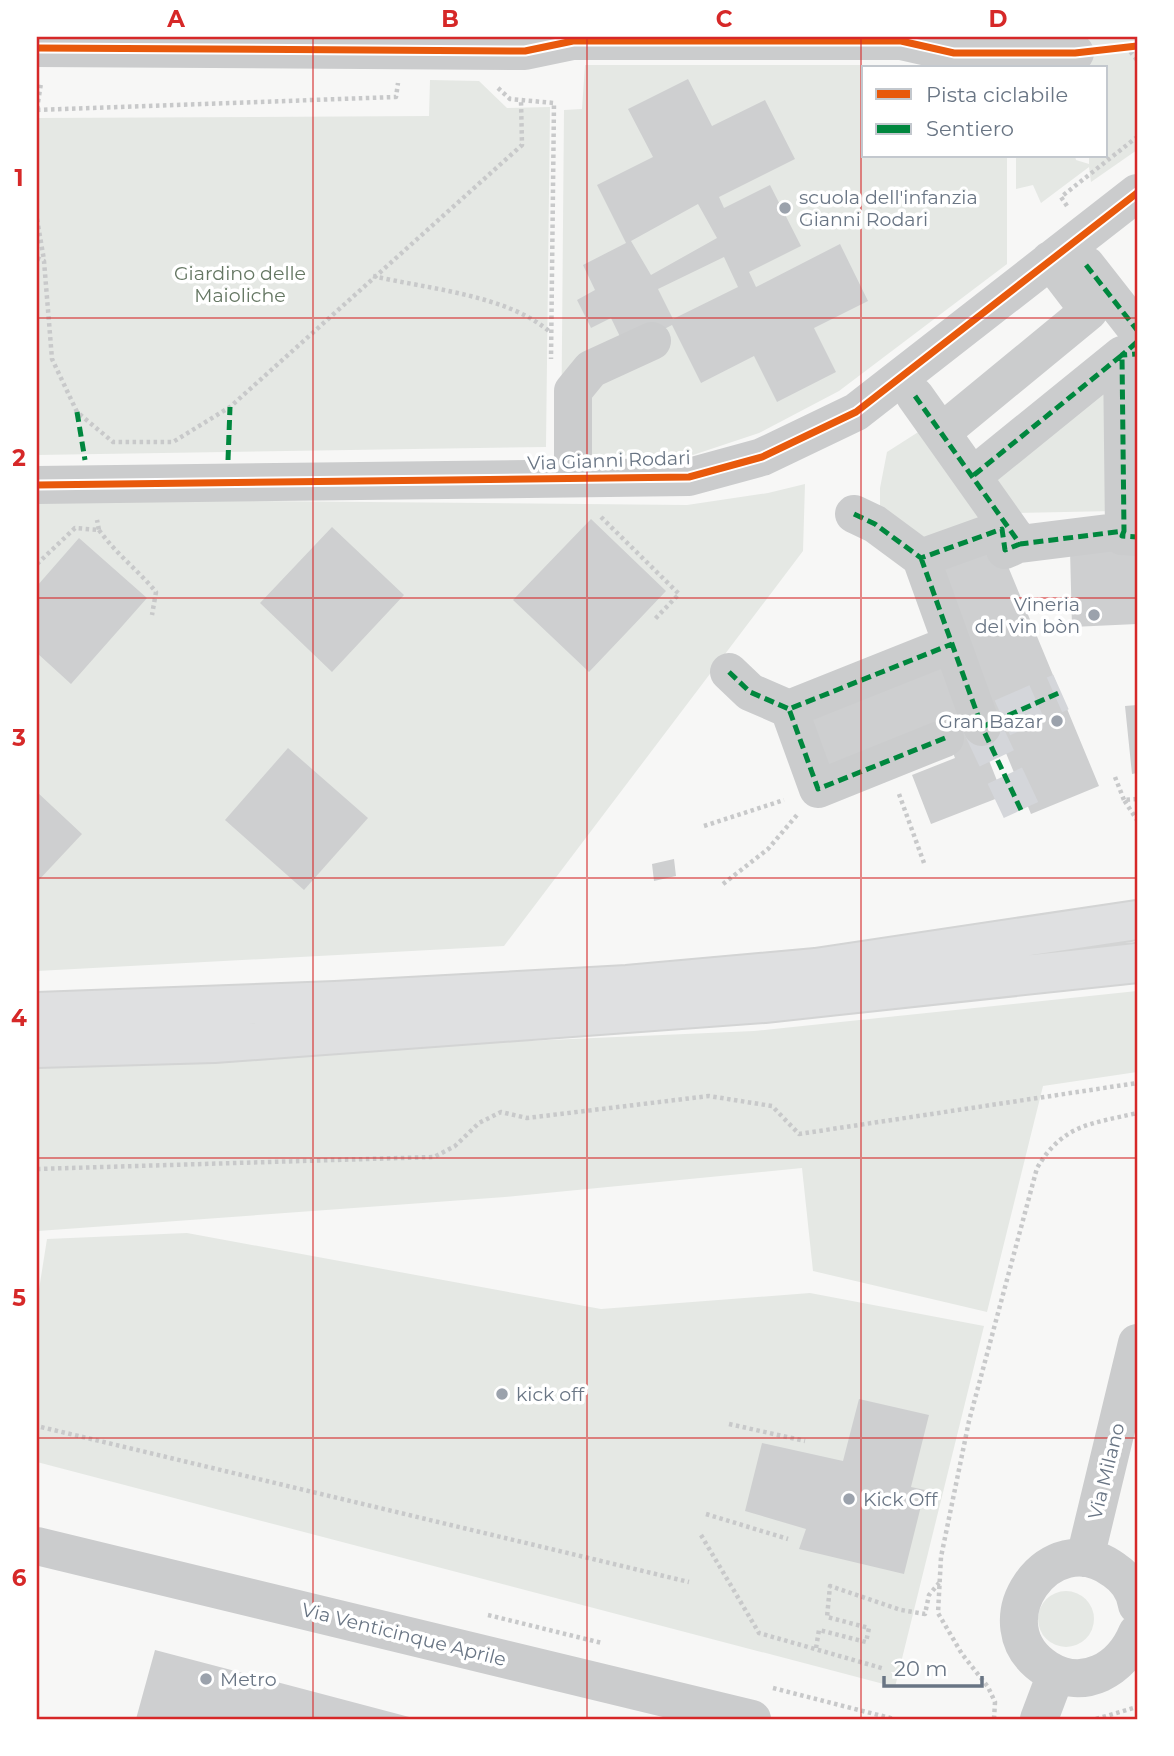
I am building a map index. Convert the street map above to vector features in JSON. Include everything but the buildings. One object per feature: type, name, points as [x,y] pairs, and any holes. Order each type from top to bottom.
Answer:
[{"type":"highway","points":[[37,1012],[335,1001],[627,985],[816,968],[1137,920]]},
{"type":"highway","points":[[37,1048],[214,1043],[764,1003],[1137,963]]},
{"type":"street","points":[[37,48],[194,42],[525,51],[573,41],[902,39],[954,53],[1075,52]]},
{"type":"street","name":"Via Gianni Rodari","points":[[37,485],[688,477],[762,457],[856,412],[1068,263],[1137,192]]},
{"type":"street","points":[[920,558],[1002,529],[1004,550],[1020,544],[1130,534],[1133,345],[1068,263]]},
{"type":"street","points":[[942,432],[1089,311],[1068,263]]},
{"type":"street","points":[[573,478],[573,391],[591,369],[652,341]]},
{"type":"street","points":[[974,475],[1133,345]]},
{"type":"street","points":[[915,396],[974,475],[1020,544]]},
{"type":"street","points":[[854,514],[875,524],[920,558],[982,727]]},
{"type":"street","points":[[729,672],[750,692],[789,709],[951,644]]},
{"type":"street","points":[[789,709],[818,789],[945,738]]},
{"type":"street","name":"Via Milano","points":[[1085,1558],[1137,1343]]},
{"type":"street","name":"Via Venticinque Aprile","points":[[43,1544],[752,1719]]},
{"type":"street","points":[[1085,1558],[1107,1564],[1124,1577],[1137,1608],[1119,1663],[1102,1674],[1076,1679],[1056,1674],[1039,1664],[1023,1641],[1019,1622],[1021,1602],[1027,1587],[1041,1571],[1063,1560],[1085,1558]]},
{"type":"street","points":[[1039,1719],[1056,1674]]},
{"type":"path","points":[[1126,46],[1137,60]]},
{"type":"path","points":[[1075,52],[1137,46]]},
{"type":"path","points":[[37,110],[396,97],[400,71]]},
{"type":"path","points":[[490,80],[510,99],[554,103],[551,373]]},
{"type":"path","points":[[37,219],[44,261],[52,359],[77,412],[113,442],[173,442],[230,407],[522,145],[521,101]]},
{"type":"path","points":[[1073,214],[1061,197],[1137,138]]},
{"type":"path","points":[[37,258],[44,261]]},
{"type":"path","points":[[373,276],[503,303],[539,322],[552,333]]},
{"type":"path","points":[[97,509],[99,530],[114,551],[156,592],[152,614]]},
{"type":"path","points":[[601,517],[679,594],[655,619]]},
{"type":"path","points":[[37,564],[75,528],[99,530]]},
{"type":"path","points":[[887,761],[924,863]]},
{"type":"path","points":[[1115,777],[1124,800],[1137,820]]},
{"type":"path","points":[[704,826],[818,789]]},
{"type":"path","points":[[723,884],[768,849],[818,789]]},
{"type":"path","points":[[1124,800],[1137,799]]},
{"type":"path","points":[[37,1170],[434,1157],[455,1146],[479,1123],[501,1112],[527,1118],[709,1096],[772,1106],[799,1133],[1137,1083]]},
{"type":"path","points":[[994,1719],[995,1702],[988,1687],[962,1654],[938,1613],[941,1558],[970,1421],[1037,1168],[1050,1145],[1073,1129],[1137,1113]]},
{"type":"path","points":[[729,1424],[805,1441]]},
{"type":"path","points":[[41,1427],[689,1581]]},
{"type":"path","points":[[706,1514],[788,1539]]},
{"type":"path","points":[[701,1535],[759,1633],[885,1668]]},
{"type":"path","points":[[816,1648],[819,1630],[866,1642],[869,1628],[827,1617],[830,1586],[901,1610],[925,1615],[929,1595],[940,1582]]},
{"type":"path","points":[[1096,1719],[1137,1707]]},
{"type":"green space","points":[[1137,37],[1137,150],[1091,182],[1089,167],[1041,203],[1033,185],[1016,189],[1016,158],[1076,158],[1089,164],[1089,158],[1108,158],[1108,66],[1085,66],[1084,39]]},
{"type":"green space","name":"scuola dell'infanzia Gianni Rodari","points":[[585,65],[892,66],[862,66],[862,158],[1007,158],[1007,264],[839,391],[759,433],[693,455],[561,456],[564,110],[582,109]]},
{"type":"green space","name":"Giardino delle Maioliche","points":[[430,80],[479,81],[507,108],[550,107],[546,447],[37,455],[37,118],[429,116]]},
{"type":"green space","points":[[1112,374],[1114,511],[1014,513],[988,477]]},
{"type":"green space","points":[[923,429],[994,521],[928,550],[880,515],[880,488],[887,452]]},
{"type":"green space","points":[[805,484],[803,551],[504,946],[37,971],[37,499],[687,505],[768,493]]},
{"type":"green space","points":[[1137,991],[1137,1072],[1043,1086],[987,1312],[813,1271],[802,1168],[505,1197],[38,1231],[37,1235],[37,1062],[754,1031]]},
{"type":"green space","name":"kick off","points":[[187,1233],[601,1309],[810,1293],[984,1326],[895,1687],[37,1462],[37,1302],[47,1239]]},
{"type":"green space","points":[[1066,1591],[1077,1593],[1086,1599],[1092,1608],[1092,1630],[1086,1639],[1077,1645],[1066,1647],[1055,1645],[1046,1639],[1040,1630],[1038,1619],[1040,1608],[1046,1599],[1055,1593]]},
{"type":"tunnel","points":[[1021,810],[982,727],[1061,692]]},
{"type":"marked path","points":[[1086,265],[1137,330]]},
{"type":"marked path","points":[[1137,342],[1122,355],[1137,354]]},
{"type":"marked path","points":[[974,475],[1122,355],[1124,531]]},
{"type":"marked path","points":[[915,396],[1020,544],[1124,531],[1122,536],[1137,537]]},
{"type":"marked path","points":[[228,460],[230,407]]},
{"type":"marked path","points":[[77,412],[85,460]]},
{"type":"marked path","points":[[854,514],[875,524],[921,558],[1002,529],[1005,550],[1020,544]]},
{"type":"marked path","points":[[921,558],[982,727]]},
{"type":"marked path","points":[[945,738],[818,789],[789,709],[952,644]]},
{"type":"marked path","points":[[729,672],[750,692],[789,709]]},
{"type":"marked path","points":[[1021,810],[982,727],[1061,692]]},
{"type":"cycle path","points":[[37,48],[525,51],[573,41],[901,41],[954,53],[1075,53],[1137,46]]},
{"type":"cycle path","points":[[37,485],[689,477],[762,457],[856,412],[1137,193]]},
{"type":"place","name":"scuola dell'infanzia Gianni Rodari","points":[[785,208]]},
{"type":"place","name":"Vineria del vin bòn","points":[[1094,615]]},
{"type":"place","name":"Gran Bazar","points":[[1057,721]]},
{"type":"place","name":"kick off","points":[[502,1394]]},
{"type":"place","name":"Kick Off","points":[[849,1499]]},
{"type":"place","name":"Metro","points":[[206,1679]]}]
